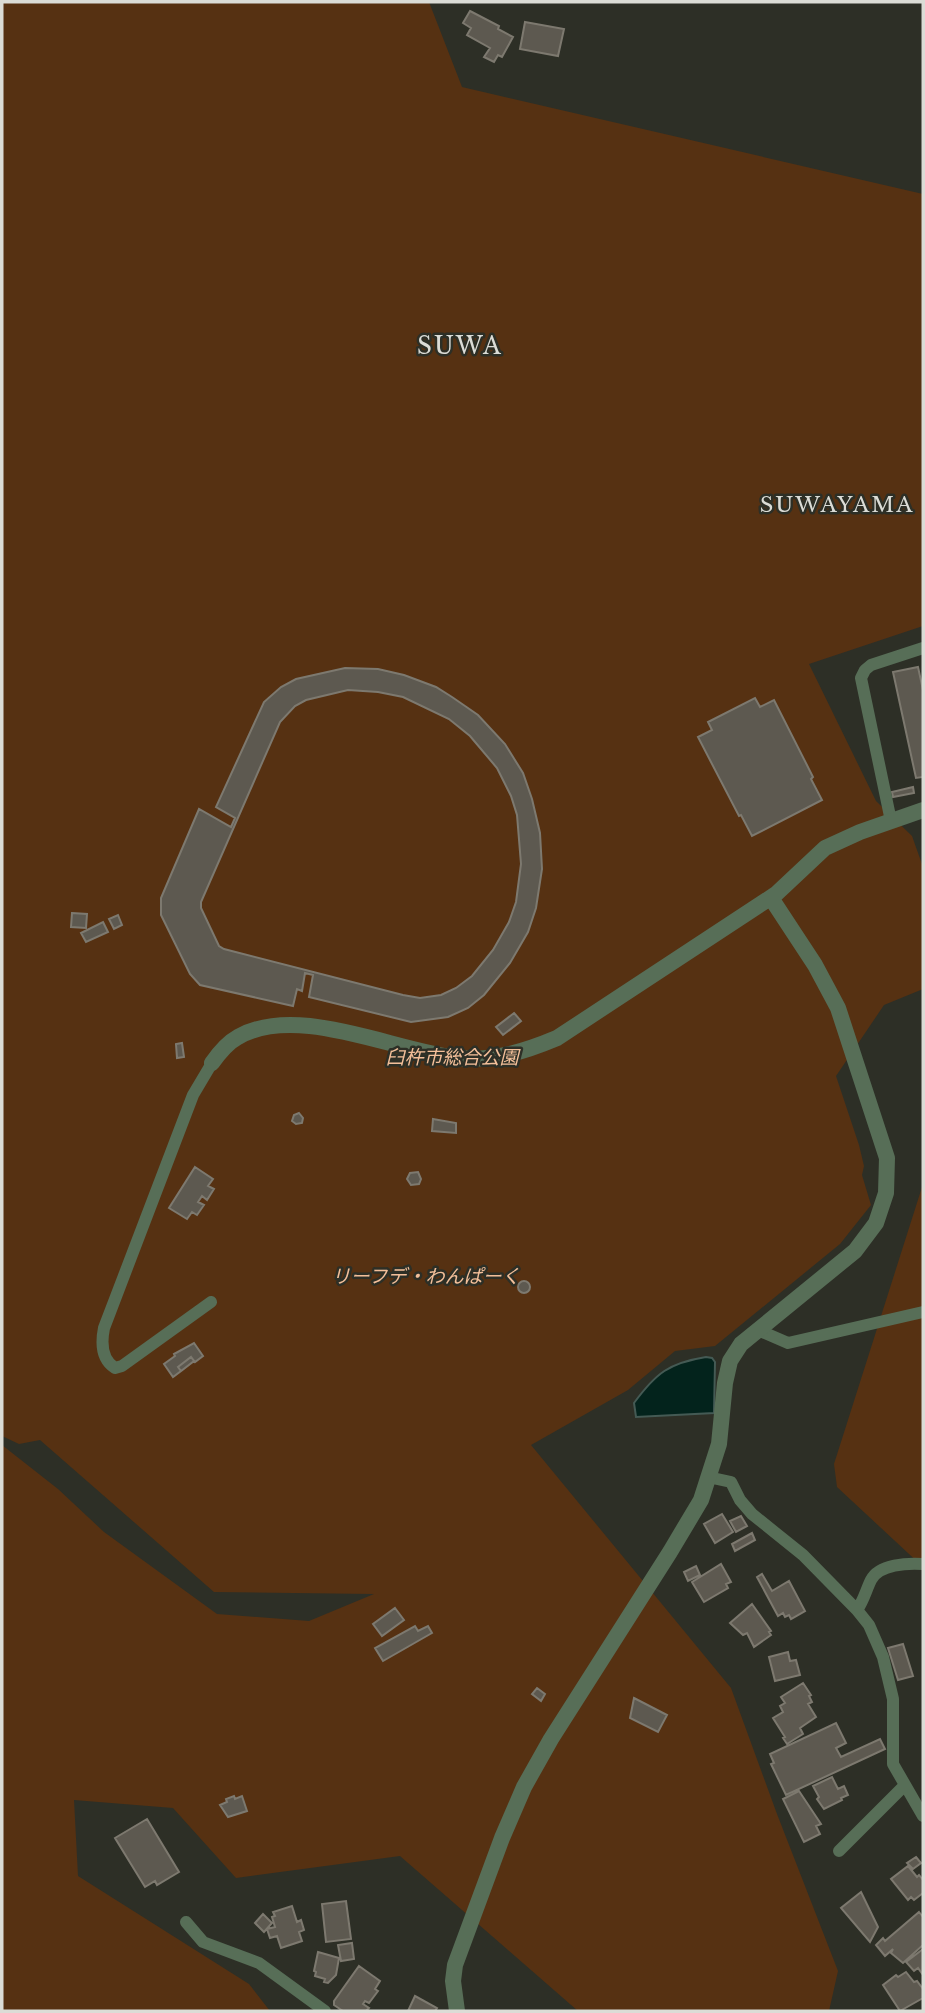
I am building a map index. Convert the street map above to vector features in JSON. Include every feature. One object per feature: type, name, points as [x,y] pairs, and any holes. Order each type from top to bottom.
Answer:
[{"type":"street","points":[[891,821],[861,678],[864,670],[871,665],[923,648]]},
{"type":"street","points":[[211,1302],[122,1366],[115,1368],[102,1350],[103,1328],[193,1096],[212,1063],[236,1038],[254,1030],[284,1024],[311,1025],[459,1058],[507,1055],[536,1047],[557,1038],[771,898],[825,848],[860,832],[923,810]]},
{"type":"street","points":[[457,2011],[453,1981],[455,1965],[476,1904],[524,1787],[701,1500],[719,1444],[730,1361],[741,1344],[855,1251],[877,1223],[886,1193],[887,1158],[838,1008],[816,965],[771,898]]},
{"type":"street","points":[[758,1330],[788,1343],[923,1312]]},
{"type":"street","points":[[708,1477],[731,1482],[740,1500],[752,1514],[803,1555],[869,1625],[883,1657],[893,1699],[893,1764],[923,1816]]},
{"type":"street","points":[[857,1610],[866,1597],[872,1578],[878,1573],[902,1565],[923,1564]]},
{"type":"street","points":[[839,1851],[904,1786]]},
{"type":"street","points":[[186,1922],[203,1942],[259,1962],[325,2011]]},
{"type":"green space","points":[[2,2],[429,2],[462,87],[923,194],[923,626],[809,664],[876,801],[912,836],[923,867],[923,989],[884,1005],[836,1076],[859,1145],[864,1166],[862,1175],[871,1205],[840,1244],[715,1346],[675,1351],[628,1390],[531,1445],[731,1688],[838,1971],[829,2011],[578,2011],[400,1856],[236,1878],[173,1808],[74,1800],[78,1876],[249,1984],[270,2011],[2,2011],[2,1445],[58,1489],[104,1532],[217,1614],[309,1621],[374,1594],[214,1592],[40,1440],[19,1444],[2,1436]]},
{"type":"green space","points":[[923,1184],[923,1567],[837,1487],[834,1464]]},
{"type":"water","points":[[706,1357],[715,1362],[714,1413],[636,1417],[634,1403],[664,1371],[682,1362]]},
{"type":"building","points":[[470,11],[499,26],[498,29],[513,37],[502,57],[498,55],[494,62],[484,57],[490,48],[467,35],[471,28],[463,23]]},
{"type":"building","points":[[525,22],[564,29],[558,56],[520,49]]},
{"type":"building","points":[[918,667],[923,690],[923,777],[916,778],[893,672]]},
{"type":"building","points":[[345,668],[378,669],[436,687],[478,715],[505,744],[523,773],[540,833],[542,869],[536,908],[528,932],[510,963],[484,995],[468,1008],[448,1017],[411,1022],[309,997],[313,975],[305,973],[302,991],[297,989],[293,1006],[200,985],[190,974],[161,915],[161,898],[199,809],[231,827],[235,818],[216,807],[264,702],[281,687],[296,679]],"holes":[[[348,690],[403,697],[449,719],[470,736],[497,768],[517,815],[521,864],[516,902],[509,922],[493,950],[472,976],[441,995],[420,998],[403,995],[224,949],[219,946],[201,908],[201,902],[280,722],[295,706],[306,700]]]},
{"type":"building","points":[[755,698],[760,707],[774,700],[822,800],[752,836],[698,737],[712,730],[708,722]]},
{"type":"building","points":[[913,787],[914,793],[893,797],[892,792]]},
{"type":"building","points":[[72,913],[87,914],[86,928],[71,927]]},
{"type":"building","points":[[118,915],[122,925],[114,929],[109,919]]},
{"type":"building","points":[[103,922],[108,932],[86,942],[81,933]]},
{"type":"building","points":[[514,1013],[521,1021],[503,1035],[496,1027]]},
{"type":"building","points":[[182,1043],[184,1057],[177,1058],[176,1044]]},
{"type":"building","points":[[299,1113],[303,1118],[302,1123],[296,1124],[292,1121],[294,1115]]},
{"type":"building","points":[[433,1119],[456,1123],[456,1133],[432,1131]]},
{"type":"building","points":[[195,1167],[213,1179],[208,1186],[214,1189],[207,1200],[202,1196],[198,1202],[204,1205],[197,1215],[192,1212],[187,1219],[169,1208]]},
{"type":"building","points":[[418,1172],[421,1179],[419,1184],[411,1185],[407,1179],[410,1173]]},
{"type":"building","points":[[524,1281],[530,1287],[524,1293],[518,1287]]},
{"type":"building","points":[[194,1343],[203,1356],[195,1362],[191,1357],[178,1367],[181,1371],[173,1377],[164,1364],[175,1356],[174,1354]]},
{"type":"building","points":[[191,1357],[194,1361],[181,1371],[178,1367]]},
{"type":"building","points":[[722,1514],[733,1532],[715,1543],[704,1524]]},
{"type":"building","points":[[741,1516],[747,1526],[736,1532],[730,1521]]},
{"type":"building","points":[[752,1533],[755,1540],[735,1551],[732,1544]]},
{"type":"building","points":[[721,1564],[731,1582],[726,1584],[728,1588],[704,1602],[692,1582]]},
{"type":"building","points":[[696,1566],[700,1575],[688,1581],[684,1572]]},
{"type":"building","points":[[762,1574],[772,1591],[789,1581],[805,1611],[791,1619],[783,1613],[778,1616],[757,1577]]},
{"type":"building","points":[[752,1604],[771,1631],[771,1635],[754,1647],[747,1633],[743,1635],[730,1623]]},
{"type":"building","points":[[395,1608],[404,1620],[382,1636],[373,1624]]},
{"type":"building","points":[[415,1626],[418,1631],[428,1626],[432,1633],[383,1661],[375,1648]]},
{"type":"building","points":[[903,1644],[913,1676],[898,1680],[888,1648]]},
{"type":"building","points":[[788,1652],[790,1661],[796,1660],[800,1675],[775,1681],[769,1657]]},
{"type":"building","points":[[803,1683],[811,1695],[809,1696],[812,1702],[808,1704],[816,1717],[800,1728],[803,1734],[787,1744],[773,1718],[783,1712],[780,1706],[785,1703],[781,1697]]},
{"type":"building","points":[[537,1688],[545,1694],[541,1701],[532,1694]]},
{"type":"building","points":[[634,1698],[667,1715],[658,1732],[630,1718]]},
{"type":"building","points":[[836,1723],[846,1743],[836,1748],[841,1757],[880,1739],[885,1749],[786,1795],[771,1764],[774,1763],[770,1754]]},
{"type":"building","points":[[832,1777],[838,1789],[844,1786],[848,1795],[824,1809],[813,1786]]},
{"type":"building","points":[[799,1791],[821,1824],[816,1826],[820,1834],[804,1842],[783,1799]]},
{"type":"building","points":[[234,1796],[235,1799],[242,1796],[247,1811],[228,1817],[220,1805]]},
{"type":"building","points":[[147,1819],[179,1872],[157,1885],[155,1881],[145,1887],[115,1838]]},
{"type":"building","points":[[916,1857],[921,1863],[913,1869],[907,1863]]},
{"type":"building","points":[[908,1866],[923,1880],[923,1893],[914,1900],[911,1897],[908,1900],[891,1879]]},
{"type":"building","points":[[861,1892],[878,1927],[870,1942],[841,1908]]},
{"type":"building","points":[[346,1901],[351,1939],[326,1942],[322,1904]]},
{"type":"building","points":[[292,1906],[297,1922],[301,1920],[304,1930],[299,1932],[302,1941],[281,1948],[277,1936],[270,1938],[267,1929],[275,1927],[273,1912]]},
{"type":"building","points":[[919,1912],[923,1917],[923,1945],[903,1963],[891,1953],[893,1949],[885,1956],[876,1945],[883,1938],[885,1941]]},
{"type":"building","points":[[263,1914],[272,1923],[264,1932],[255,1923]]},
{"type":"building","points":[[352,1943],[354,1959],[341,1961],[338,1945]]},
{"type":"building","points":[[923,1949],[923,1975],[918,1968],[914,1971],[906,1962]]},
{"type":"building","points":[[318,1952],[339,1958],[336,1975],[328,1983],[315,1976]]},
{"type":"building","points":[[359,1966],[380,1981],[375,1989],[378,1991],[369,2003],[365,2001],[363,2004],[369,2008],[366,2011],[343,2011],[334,2005],[334,2001]]},
{"type":"building","points":[[906,1972],[923,1989],[923,1998],[900,2011],[883,1985],[896,1975],[898,1977]]},
{"type":"building","points":[[415,1996],[437,2008],[435,2011],[408,2011]]},
{"type":"district","name":"SUWA","points":[[460,346]]},
{"type":"district","name":"SUWAYAMA","points":[[837,505]]},
{"type":"park label","name":"臼杵市総合公園","points":[[452,1057]]},
{"type":"park label","name":"リーフデ・わんぱーく","points":[[426,1276]]}]
